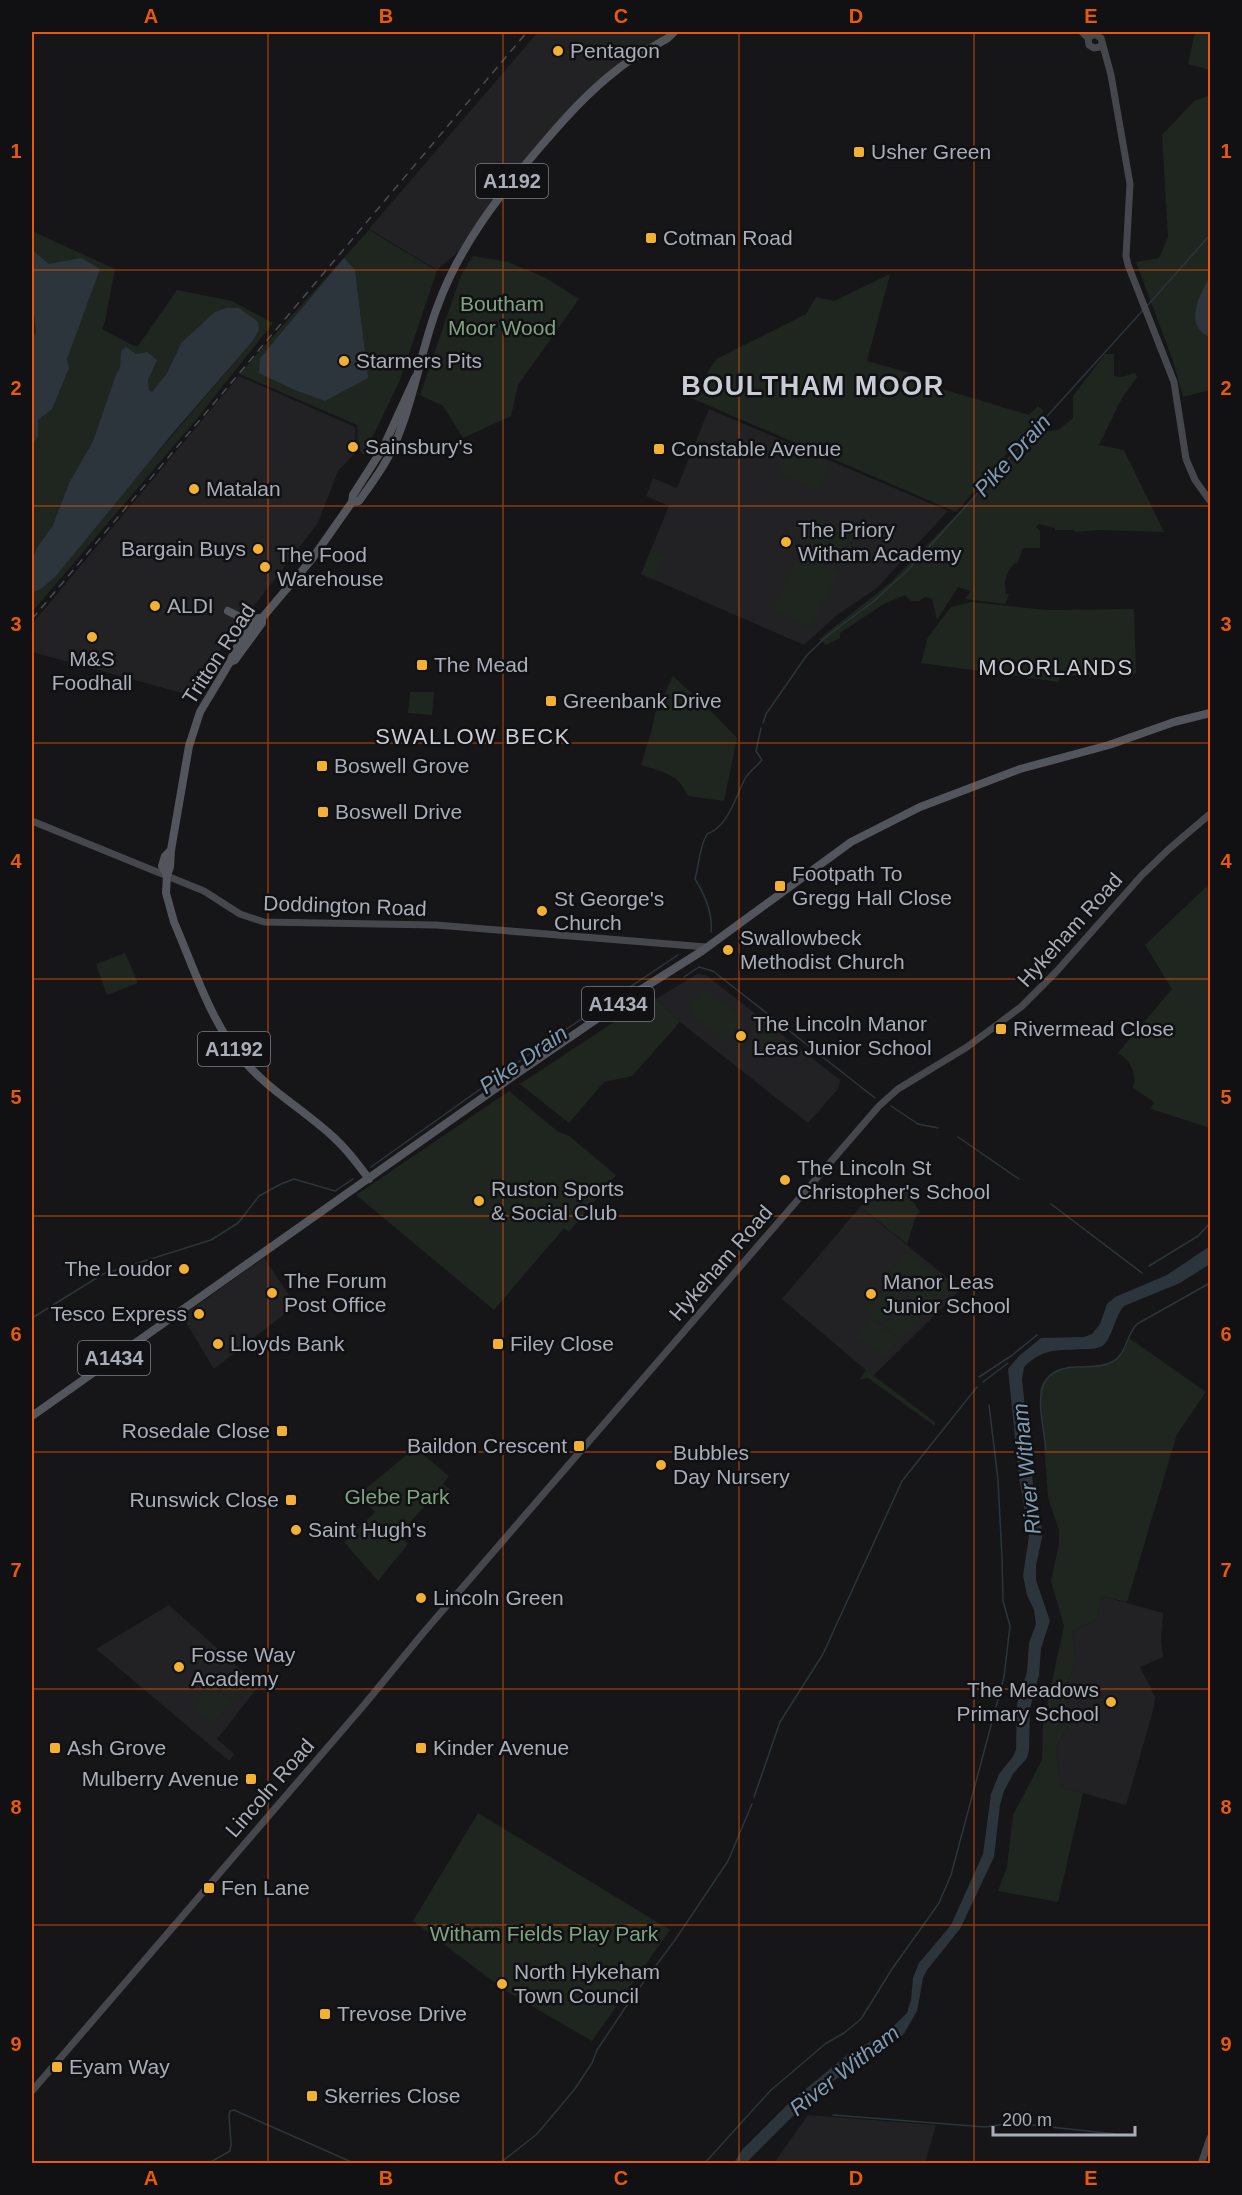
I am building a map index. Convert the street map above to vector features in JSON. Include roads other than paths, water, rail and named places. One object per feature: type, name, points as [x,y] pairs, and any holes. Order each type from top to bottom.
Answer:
[{"type":"main road","name":"Tritton Road","points":[[352,502],[359,501],[385,463],[400,432],[430,327],[448,281],[466,245],[499,198],[573,108],[620,68],[674,32]]},
{"type":"main road","name":"Tritton Road","points":[[369,1179],[339,1142],[263,1080],[243,1061],[228,1040],[214,1017],[169,910],[166,893],[167,875],[189,746],[195,724],[206,699],[230,662],[239,643],[312,559],[352,502],[361,480],[386,441],[415,378]]},
{"type":"main road","points":[[361,480],[370,477],[377,467],[385,463]]},
{"type":"main road","points":[[228,611],[248,620],[262,618]]},
{"type":"main road","name":"A1434","points":[[32,1416],[508,1079],[682,964],[851,842],[901,816],[1020,769],[1100,748],[1210,713]]},
{"type":"street","points":[[1094,35],[1100,47],[1095,48]]},
{"type":"street","points":[[1094,35],[1089,45],[1105,54]]},
{"type":"street","points":[[1094,35],[1105,54],[1113,85],[1131,183],[1126,256],[1128,265],[1176,388],[1186,459],[1195,480],[1210,501]]},
{"type":"street","name":"Hykeham Road","points":[[533,1506],[884,1101],[898,1089],[967,1047],[1021,1007],[1056,972],[1142,875],[1210,814]]},
{"type":"street","name":"Doddington Road","points":[[32,821],[204,891],[240,914],[270,922],[436,925],[706,947]]},
{"type":"street","points":[[679,945],[686,953],[682,964]]},
{"type":"street","name":"Lincoln Road","points":[[32,2091],[533,1506]]},
{"type":"street","points":[[1201,2163],[1210,2138]]},
{"type":"water","points":[[32,250],[49,264],[81,258],[100,269],[67,359],[69,368],[52,409],[38,420],[38,436],[32,445],[32,340],[36,332],[32,295]]},
{"type":"water","points":[[344,258],[355,270],[368,378],[325,401],[292,389],[259,373],[260,358]]},
{"type":"water","points":[[1210,277],[1210,337],[1197,326],[1195,318],[1198,301]]},
{"type":"water","points":[[226,308],[239,308],[258,322],[259,330],[252,342],[173,433],[55,577],[41,589],[32,593],[32,562],[36,549],[53,525],[69,483],[93,441],[120,368],[121,351],[126,347],[136,354],[147,352],[157,360],[148,380],[149,390],[152,392],[167,373],[181,343],[215,312]]},
{"type":"water","name":"River Witham","points":[[1210,1246],[1210,1264],[1180,1283],[1124,1306],[1108,1339],[1102,1346],[1093,1349],[1052,1351],[1038,1356],[1024,1367],[1022,1379],[1034,1494],[1043,1533],[1036,1565],[1036,1580],[1050,1621],[1041,1648],[1039,1675],[1030,1708],[1029,1750],[1027,1758],[1013,1774],[1004,1791],[1000,1805],[994,1857],[960,1929],[927,1970],[923,1978],[917,2011],[905,2032],[899,2039],[819,2090],[746,2163],[734,2163],[742,2150],[790,2102],[847,2055],[886,2033],[907,2013],[913,1978],[919,1963],[951,1925],[983,1854],[991,1794],[999,1774],[1016,1750],[1017,1704],[1027,1672],[1029,1643],[1036,1624],[1023,1576],[1029,1536],[1019,1477],[1008,1369],[1019,1356],[1041,1338],[1084,1337],[1092,1334],[1100,1324],[1107,1304],[1115,1297],[1167,1275]]},
{"type":"waterway","name":"Pike Drain","points":[[1147,306],[1210,235]]},
{"type":"waterway","name":"Pike Drain","points":[[763,723],[766,714],[807,655],[827,636],[874,601],[910,568],[1144,309]]},
{"type":"waterway","name":"Pike Drain","points":[[711,932],[708,904],[695,879],[701,851],[707,834],[721,825],[731,810],[746,777],[762,760],[756,751],[761,728]]},
{"type":"waterway","name":"Pike Drain","points":[[371,1167],[535,1050],[678,955]]},
{"type":"waterway","points":[[684,977],[699,967],[713,971],[875,1098]]},
{"type":"waterway","points":[[891,1106],[918,1124],[938,1128]]},
{"type":"waterway","points":[[958,1137],[1019,1179]]},
{"type":"waterway","name":"Pike Drain","points":[[32,1318],[103,1274],[211,1240],[238,1223],[259,1196],[281,1184],[294,1179],[335,1191],[353,1179]]},
{"type":"waterway","points":[[1051,1204],[1142,1273]]},
{"type":"waterway","points":[[1149,1266],[1198,1236],[1210,1223]]},
{"type":"waterway","name":"River Witham","points":[[1046,1450],[1041,1396],[1043,1385],[1049,1376],[1060,1370],[1099,1366],[1112,1362],[1121,1354],[1137,1324],[1210,1283]]},
{"type":"waterway","points":[[979,1377],[1037,1335]]},
{"type":"waterway","points":[[983,1382],[1008,1363]]},
{"type":"waterway","points":[[754,1797],[780,1722],[823,1654],[902,1481],[977,1387]]},
{"type":"waterway","points":[[704,2164],[770,2091],[825,2044],[844,2033],[861,2019],[892,1969],[939,1903],[951,1875],[1004,1677],[1010,1626],[1003,1601],[998,1480],[989,1405]]},
{"type":"waterway","points":[[499,2164],[537,2134],[574,2090],[631,1999],[675,1940],[728,1861],[752,1804]]},
{"type":"waterway","points":[[207,2164],[230,2151],[229,2115],[230,2111],[234,2110],[356,2164]]},
{"type":"waterway","points":[[833,2115],[985,2127],[1013,2123],[1115,2134]]},
{"type":"railway","points":[[32,619],[527,32]]},
{"type":"place","name":"Pentagon","points":[[558,51]]},
{"type":"place","name":"Usher Green","points":[[859,152]]},
{"type":"place","name":"Cotman Road","points":[[651,238]]},
{"type":"place","name":"Starmers Pits","points":[[344,361]]},
{"type":"place","name":"Sainsbury's","points":[[353,447]]},
{"type":"place","name":"Constable Avenue","points":[[659,449]]},
{"type":"place","name":"Matalan","points":[[194,489]]},
{"type":"place","name":"The Priory Witham Academy","points":[[786,542]]},
{"type":"place","name":"Bargain Buys","points":[[258,549]]},
{"type":"place","name":"The Food Warehouse","points":[[265,567]]},
{"type":"place","name":"ALDI","points":[[155,606]]},
{"type":"place","name":"M&S Foodhall","points":[[92,637]]},
{"type":"place","name":"The Mead","points":[[422,665]]},
{"type":"place","name":"Greenbank Drive","points":[[551,701]]},
{"type":"place","name":"Boswell Grove","points":[[322,766]]},
{"type":"place","name":"Boswell Drive","points":[[323,812]]},
{"type":"place","name":"Footpath To Gregg Hall Close","points":[[780,886]]},
{"type":"place","name":"St George's Church","points":[[542,911]]},
{"type":"place","name":"Swallowbeck Methodist Church","points":[[728,950]]},
{"type":"place","name":"Rivermead Close","points":[[1001,1029]]},
{"type":"place","name":"The Lincoln Manor Leas Junior School","points":[[741,1036]]},
{"type":"place","name":"The Lincoln St Christopher's School","points":[[785,1180]]},
{"type":"place","name":"Ruston Sports & Social Club","points":[[479,1201]]},
{"type":"place","name":"The Loudor","points":[[184,1269]]},
{"type":"place","name":"The Forum Post Office","points":[[272,1293]]},
{"type":"place","name":"Manor Leas Junior School","points":[[871,1294]]},
{"type":"place","name":"Tesco Express","points":[[199,1314]]},
{"type":"place","name":"Lloyds Bank","points":[[218,1344]]},
{"type":"place","name":"Filey Close","points":[[498,1344]]},
{"type":"place","name":"Rosedale Close","points":[[282,1431]]},
{"type":"place","name":"Baildon Crescent","points":[[579,1446]]},
{"type":"place","name":"Bubbles Day Nursery","points":[[661,1465]]},
{"type":"place","name":"Runswick Close","points":[[291,1500]]},
{"type":"place","name":"Saint Hugh's","points":[[296,1530]]},
{"type":"place","name":"Lincoln Green","points":[[421,1598]]},
{"type":"place","name":"Fosse Way Academy","points":[[179,1667]]},
{"type":"place","name":"The Meadows Primary School","points":[[1111,1702]]},
{"type":"place","name":"Ash Grove","points":[[55,1748]]},
{"type":"place","name":"Kinder Avenue","points":[[421,1748]]},
{"type":"place","name":"Mulberry Avenue","points":[[251,1779]]},
{"type":"place","name":"Fen Lane","points":[[209,1888]]},
{"type":"place","name":"North Hykeham Town Council","points":[[502,1984]]},
{"type":"place","name":"Trevose Drive","points":[[325,2014]]},
{"type":"place","name":"Eyam Way","points":[[57,2067]]},
{"type":"place","name":"Skerries Close","points":[[312,2096]]},
{"type":"district","name":"BOULTHAM MOOR","points":[[813,386]]},
{"type":"district","name":"MOORLANDS","points":[[1056,667]]},
{"type":"district","name":"SWALLOW BECK","points":[[473,736]]},
{"type":"park label","name":"Boutham Moor Wood","points":[[502,316]]},
{"type":"park label","name":"Glebe Park","points":[[397,1497]]},
{"type":"park label","name":"Witham Fields Play Park","points":[[544,1934]]}]
